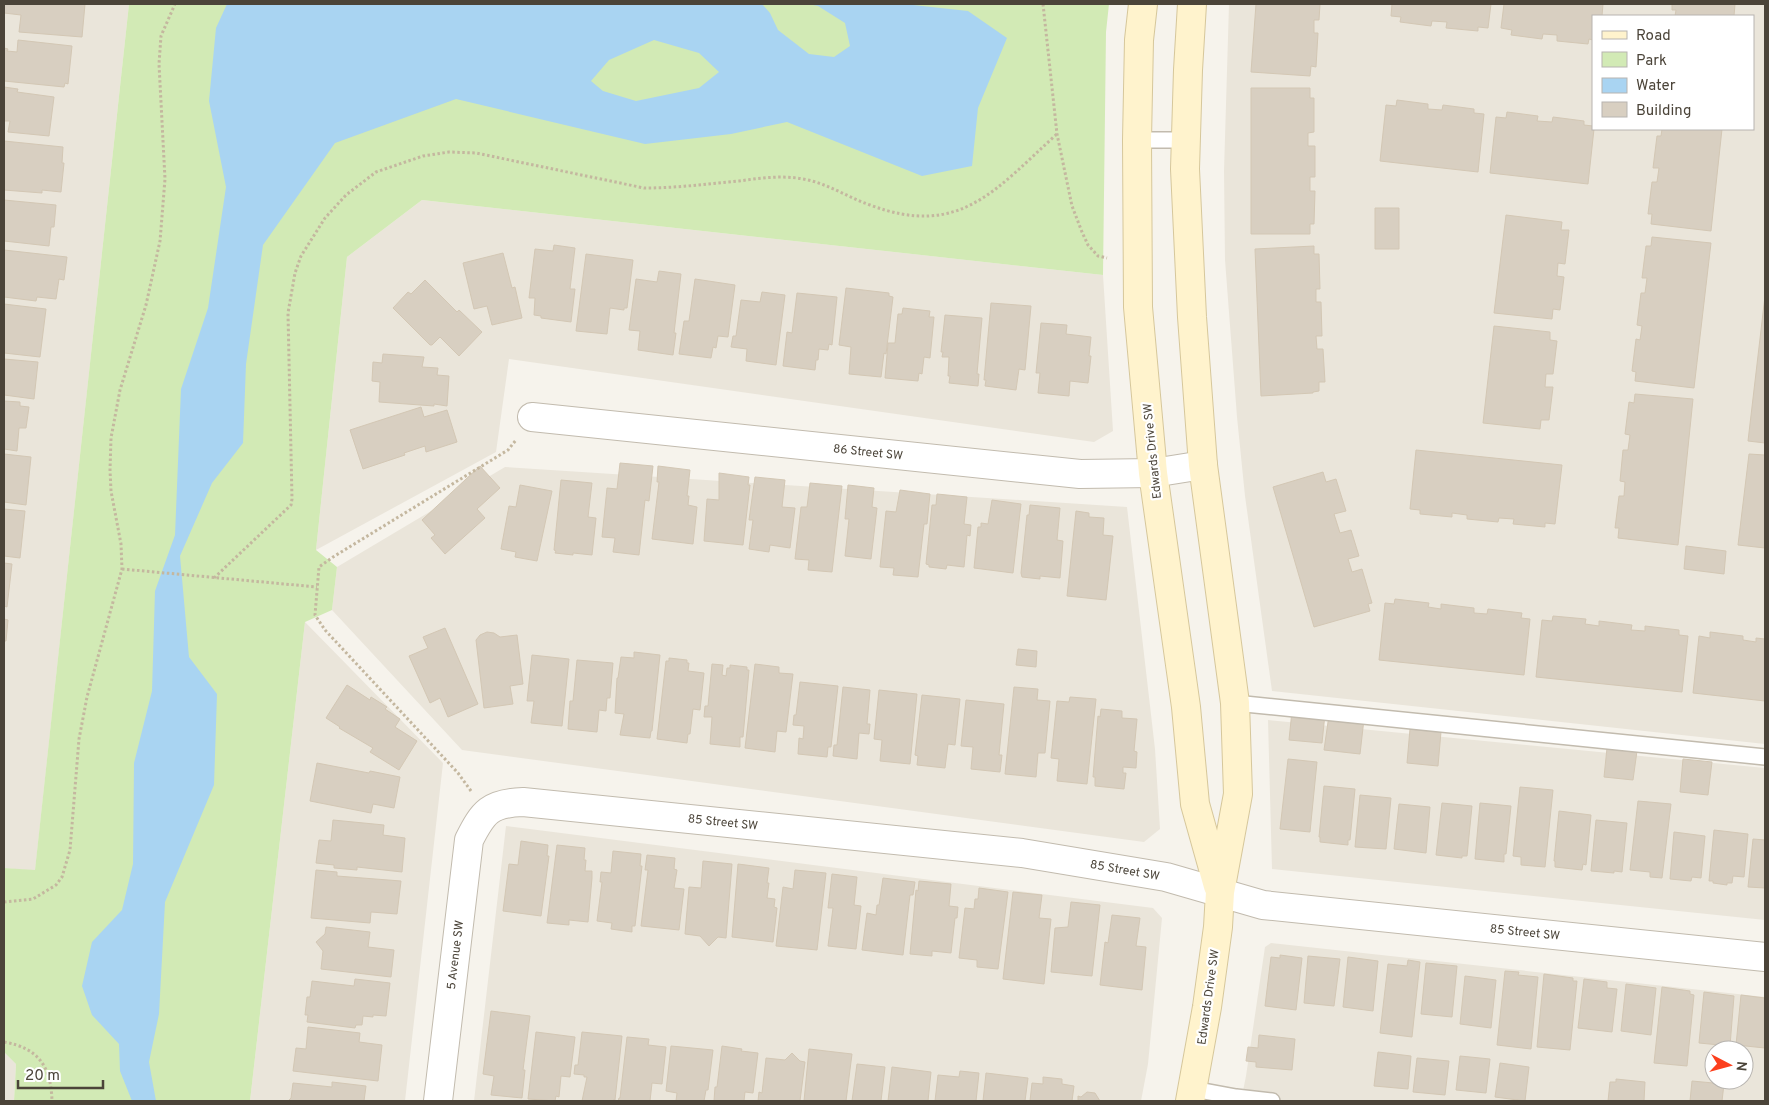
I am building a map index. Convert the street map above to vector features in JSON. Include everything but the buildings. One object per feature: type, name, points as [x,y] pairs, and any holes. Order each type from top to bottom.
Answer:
[{"type":"street","name":"Edwards Drive SW","points":[[1143,4],[1139,40],[1136,140],[1138,307],[1153,473],[1186,707],[1195,804],[1220,892]]},
{"type":"street","name":"Edwards Drive SW","points":[[1192,4],[1186,140],[1192,317],[1203,465],[1235,704],[1238,794],[1220,892],[1218,927],[1207,1007],[1192,1095]]},
{"type":"street","name":"86 Street SW","points":[[532,417],[1080,474],[1153,473],[1203,465]]},
{"type":"street","name":"85 Street SW","points":[[486,813],[498,804],[522,802],[1012,852],[1166,878],[1263,905],[1765,957]]},
{"type":"street","name":"5 Avenue SW","points":[[438,1101],[466,857],[469,840],[477,824],[486,813]]},
{"type":"lane","points":[[1136,140],[1186,140]]},
{"type":"lane","points":[[1235,704],[1765,757]]},
{"type":"lane","points":[[1192,1095],[1272,1101]]},
{"type":"path","points":[[4,902],[33,899],[56,885],[67,865],[70,850],[78,739],[89,688],[122,569],[121,544],[111,491],[111,438],[120,390],[146,305],[160,241],[166,178],[159,64],[161,36],[175,4]]},
{"type":"path","points":[[1043,4],[1057,134],[1072,206],[1082,232],[1093,252],[1098,256],[1107,258]]},
{"type":"path","points":[[214,578],[291,505],[288,313],[295,273],[301,256],[325,218],[346,195],[376,172],[423,156],[449,152],[476,152],[644,188],[670,188],[784,177],[804,179],[820,183],[870,205],[894,212],[916,216],[938,215],[954,213],[991,194],[1057,134]]},
{"type":"path","points":[[486,813],[458,773],[325,630],[315,615],[317,587],[320,567],[333,557],[508,450],[532,417]]},
{"type":"path","points":[[122,569],[317,587]]},
{"type":"path","points":[[4,1042],[21,1046],[31,1051],[40,1060],[47,1069],[51,1082],[52,1101]]},
{"type":"shaded area","points":[[4,4],[129,4],[35,871],[4,868]]},
{"type":"shaded area","points":[[1229,4],[1765,4],[1765,744],[1272,691],[1245,496],[1225,260],[1224,171]]},
{"type":"shaded area","points":[[422,200],[1103,275],[1113,431],[1094,442],[509,359],[496,452],[316,550],[347,257]]},
{"type":"shaded area","points":[[505,467],[1127,507],[1155,749],[1160,829],[1144,842],[462,750],[332,610],[337,567]]},
{"type":"shaded area","points":[[305,622],[443,763],[405,1101],[250,1101]]},
{"type":"shaded area","points":[[1268,720],[1765,768],[1765,920],[1272,869]]},
{"type":"shaded area","points":[[506,826],[1153,908],[1162,918],[1148,1064],[1141,1101],[474,1101]]},
{"type":"shaded area","points":[[1271,943],[1765,997],[1765,1101],[1241,1101],[1265,947]]},
{"type":"shaded area","points":[[4,1052],[16,1064],[14,1101],[4,1101]]},
{"type":"green space","points":[[129,4],[1109,4],[1106,32],[1103,275],[422,200],[347,257],[316,550],[337,567],[332,610],[305,622],[250,1101],[14,1101],[16,1064],[4,1052],[4,868],[35,870]]},
{"type":"water","points":[[227,4],[762,4],[770,13],[778,30],[809,54],[834,57],[850,46],[845,23],[818,6],[808,4],[904,4],[968,11],[1007,38],[978,108],[972,166],[922,176],[787,122],[731,134],[645,144],[456,99],[335,143],[263,245],[246,364],[243,443],[212,483],[180,556],[189,657],[217,694],[214,785],[165,902],[159,1014],[149,1062],[156,1101],[132,1101],[120,1071],[119,1044],[92,1015],[82,986],[92,942],[122,910],[133,864],[134,763],[152,691],[155,591],[175,535],[181,389],[208,308],[226,187],[209,101],[216,28]],"holes":[[[654,40],[699,53],[719,72],[699,88],[636,101],[603,91],[591,81],[609,60]]]}]
